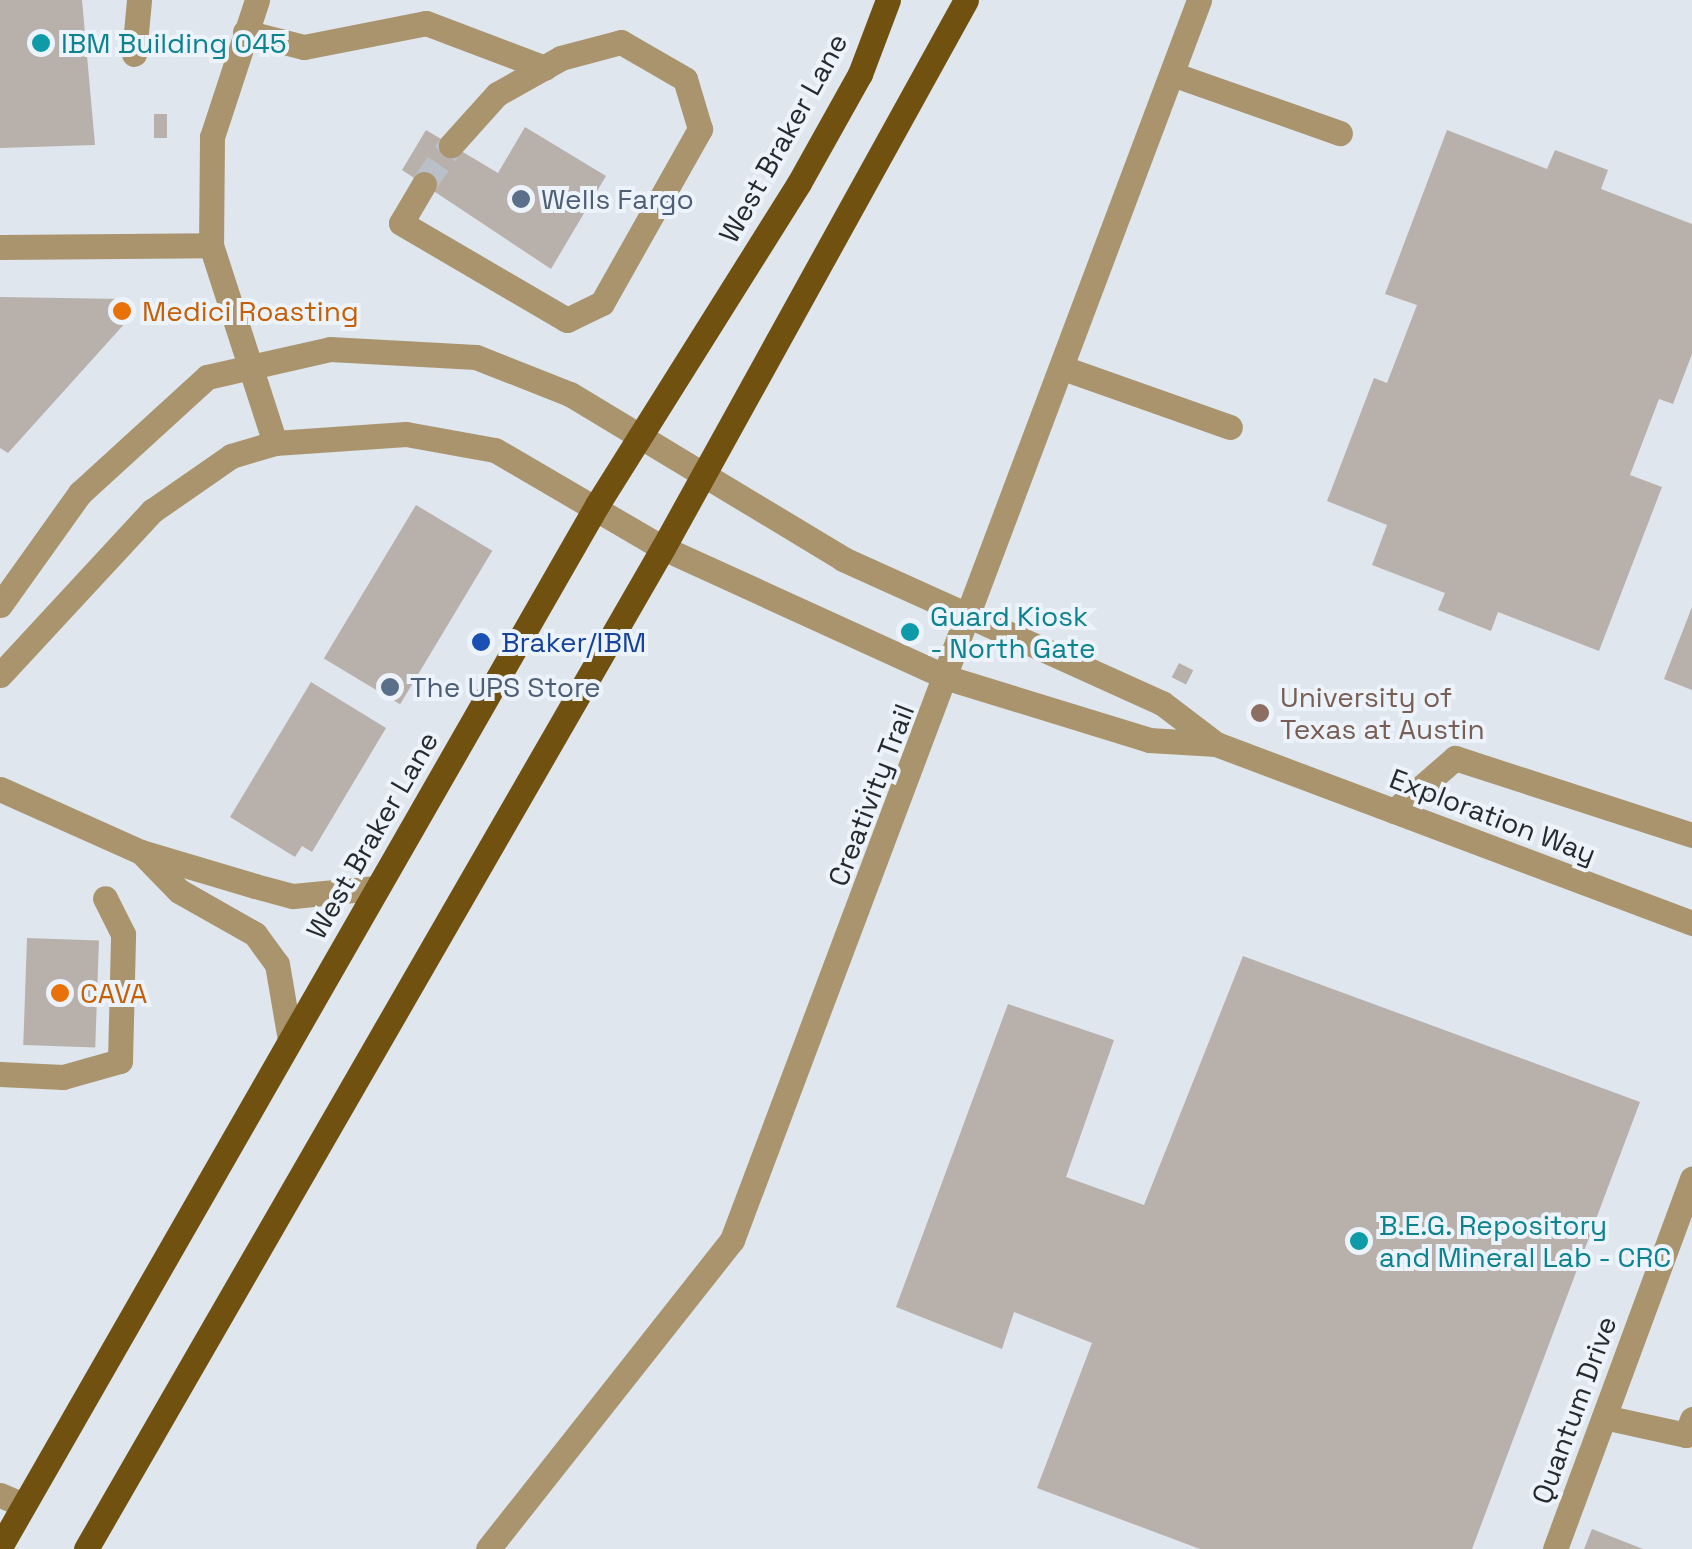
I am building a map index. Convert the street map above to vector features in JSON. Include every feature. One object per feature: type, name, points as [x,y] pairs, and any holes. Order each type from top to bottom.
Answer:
[{"type":"main road","name":"West Braker Lane","points":[[0,1546],[12,1500],[290,1040],[597,506],[799,183],[860,74],[888,0]]},
{"type":"main road","points":[[86,1549],[663,548],[966,0]]},
{"type":"street","points":[[134,54],[139,0]]},
{"type":"street","points":[[257,0],[212,137],[212,245],[275,443]]},
{"type":"street","name":"Creativity Trail","points":[[488,1549],[732,1240],[948,678],[1199,0]]},
{"type":"street","points":[[244,32],[304,47],[426,23],[545,68]]},
{"type":"street","points":[[424,184],[401,223],[566,320],[602,304],[700,129],[685,79],[620,42],[545,68],[497,94],[451,145]]},
{"type":"street","points":[[1172,74],[1340,133]]},
{"type":"street","points":[[0,247],[212,245]]},
{"type":"street","name":"Exploration Way","points":[[0,605],[138,432],[207,377],[386,346],[476,357],[570,394],[843,559],[973,610],[1162,703],[1216,744],[1692,923]]},
{"type":"street","points":[[1063,368],[1230,427]]},
{"type":"street","name":"Exploration Way","points":[[0,675],[152,512],[232,456],[275,443],[406,434],[495,450],[597,506],[663,548],[948,678],[1149,740],[1216,744]]},
{"type":"street","points":[[1394,811],[1455,758],[1692,835]]},
{"type":"street","points":[[0,771],[25,799]]},
{"type":"street","points":[[0,789],[141,852],[293,896],[374,888]]},
{"type":"street","points":[[141,852],[179,890],[256,934],[277,964],[290,1040]]},
{"type":"street","points":[[0,1074],[63,1077],[120,1061],[123,934],[105,898]]},
{"type":"street","name":"Quantum Drive","points":[[1555,1549],[1692,1178]]},
{"type":"street","points":[[1604,1417],[1686,1435],[1692,1419]]},
{"type":"building","name":"IBM Building 045","points":[[0,0],[82,0],[95,145],[0,148]]},
{"type":"building","points":[[154,114],[167,114],[167,138],[154,138]]},
{"type":"building","name":"Wells Fargo","points":[[525,127],[606,176],[551,269],[402,170],[426,130],[498,173]]},
{"type":"building","points":[[1447,130],[1547,169],[1555,150],[1608,170],[1601,189],[1692,224],[1692,354],[1673,404],[1659,399],[1630,475],[1662,487],[1599,651],[1498,612],[1491,631],[1438,610],[1445,593],[1372,565],[1387,525],[1327,501],[1374,378],[1387,383],[1417,305],[1385,294]]},
{"type":"building","points":[[0,297],[125,299],[136,311],[8,453],[0,448]]},
{"type":"building","points":[[416,505],[492,551],[400,704],[324,658]]},
{"type":"building","points":[[1692,607],[1692,690],[1664,679]]},
{"type":"building","name":"Guard Kiosk - North Gate","points":[[905,624],[920,630],[916,640],[901,634]]},
{"type":"building","points":[[1179,663],[1193,670],[1186,685],[1172,677]]},
{"type":"building","points":[[311,682],[386,728],[312,852],[302,846],[295,857],[230,817]]},
{"type":"building","name":"CAVA","points":[[27,938],[99,941],[95,1047],[23,1045]]},
{"type":"building","name":"B.E.G. Repository and Mineral Lab - CRC","points":[[1243,956],[1640,1102],[1472,1549],[1200,1549],[1037,1488],[1092,1343],[1014,1312],[1002,1349],[896,1307],[1008,1004],[1114,1040],[1066,1177],[1144,1205]]},
{"type":"building","points":[[1592,1529],[1643,1549],[1584,1549]]},
{"type":"tunnel","points":[[424,184],[451,145]]},
{"type":"place","name":"IBM Building 045","points":[[41,43]]},
{"type":"place","name":"Wells Fargo","points":[[521,199]]},
{"type":"place","name":"Medici Roasting","points":[[122,311]]},
{"type":"place","name":"Guard Kiosk - North Gate","points":[[910,632]]},
{"type":"place","name":"Braker/IBM","points":[[481,642]]},
{"type":"place","name":"The UPS Store","points":[[390,687]]},
{"type":"place","name":"University of Texas at Austin","points":[[1260,713]]},
{"type":"place","name":"CAVA","points":[[60,993]]},
{"type":"place","name":"B.E.G. Repository and Mineral Lab - CRC","points":[[1359,1241]]}]
